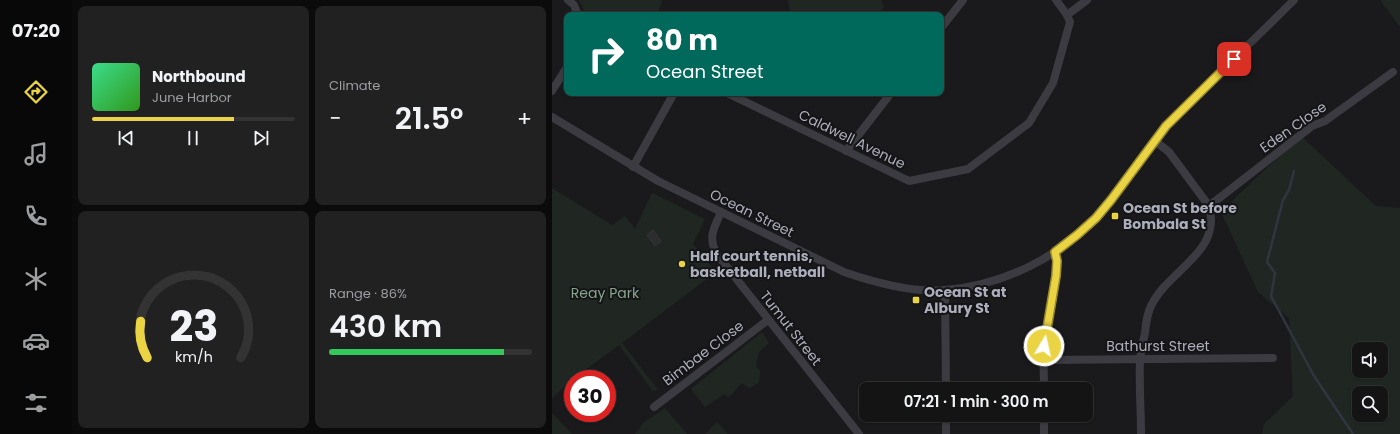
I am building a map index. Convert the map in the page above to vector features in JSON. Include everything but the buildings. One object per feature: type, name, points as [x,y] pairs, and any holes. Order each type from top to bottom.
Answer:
[{"type":"street","points":[[568,0],[574,5],[577,12]]},
{"type":"street","points":[[944,24],[963,0]]},
{"type":"street","points":[[1056,0],[1068,14],[1087,0]]},
{"type":"street","name":"Ocean Street","points":[[552,117],[658,181],[844,272],[862,279],[910,288],[945,290],[974,286],[1021,271],[1055,252],[1077,235],[1096,218],[1155,141],[1180,112],[1294,0]]},
{"type":"street","name":"Caldwell Avenue","points":[[734,96],[909,181],[968,170],[1029,123],[1053,83],[1070,22],[1068,14]]},
{"type":"street","points":[[552,90],[564,72]]},
{"type":"street","name":"Eden Close","points":[[1209,206],[1312,126],[1325,121],[1393,72]]},
{"type":"street","points":[[633,167],[672,96]]},
{"type":"street","points":[[846,151],[888,96]]},
{"type":"street","points":[[1141,434],[1140,359],[1148,315],[1152,303],[1159,293],[1202,248],[1212,226],[1212,216],[1209,206],[1169,152],[1155,141]]},
{"type":"street","name":"Tumut Street","points":[[721,212],[712,232],[711,242],[716,253],[859,434]]},
{"type":"street","points":[[1044,382],[1044,346],[1056,276],[1057,261],[1055,252]]},
{"type":"street","points":[[945,290],[946,382]]},
{"type":"street","name":"Bimbae Close","points":[[654,407],[768,320]]},
{"type":"street","name":"Bathurst Street","points":[[1044,360],[1273,358]]},
{"type":"street","points":[[946,422],[946,434]]},
{"type":"street","points":[[1044,422],[1044,434]]},
{"type":"green space","points":[[578,0],[662,0],[659,12],[585,12]]},
{"type":"green space","points":[[788,0],[881,0],[884,7],[881,12],[790,12]]},
{"type":"green space","points":[[1380,0],[1400,0],[1400,27]]},
{"type":"green space","points":[[1301,136],[1376,206],[1400,208],[1400,434],[1262,434],[1264,424],[1293,396],[1289,318],[1258,292],[1222,214],[1236,197]]},
{"type":"green space","name":"Reay Park","points":[[552,188],[612,225],[625,216],[635,229],[652,193],[705,219],[693,244],[716,272],[622,343],[658,390],[653,391],[619,345],[585,370],[564,370],[564,387],[552,398]]},
{"type":"green space","points":[[762,332],[769,343],[759,352],[756,365],[760,371],[759,383],[749,388],[742,383],[729,397],[724,394],[705,407],[691,389]]},
{"type":"green space","points":[[665,408],[687,434],[635,434],[643,423]]},
{"type":"green space","points":[[552,413],[572,434],[552,434]]},
{"type":"green space","points":[[717,422],[728,434],[705,434]]},
{"type":"waterway","points":[[1294,171],[1289,190],[1283,200],[1267,262],[1275,273],[1271,296],[1314,376],[1353,434]]},
{"type":"place","name":"Ocean St before Bombala St","points":[[1115,216]]},
{"type":"place","name":"Half court tennis, basketball, netball","points":[[682,264]]},
{"type":"place","name":"Ocean St at Albury St","points":[[916,300]]},
{"type":"route","points":[[1044,346],[1056,276],[1057,261],[1055,252],[1096,218],[1166,126],[1234,59]]}]
